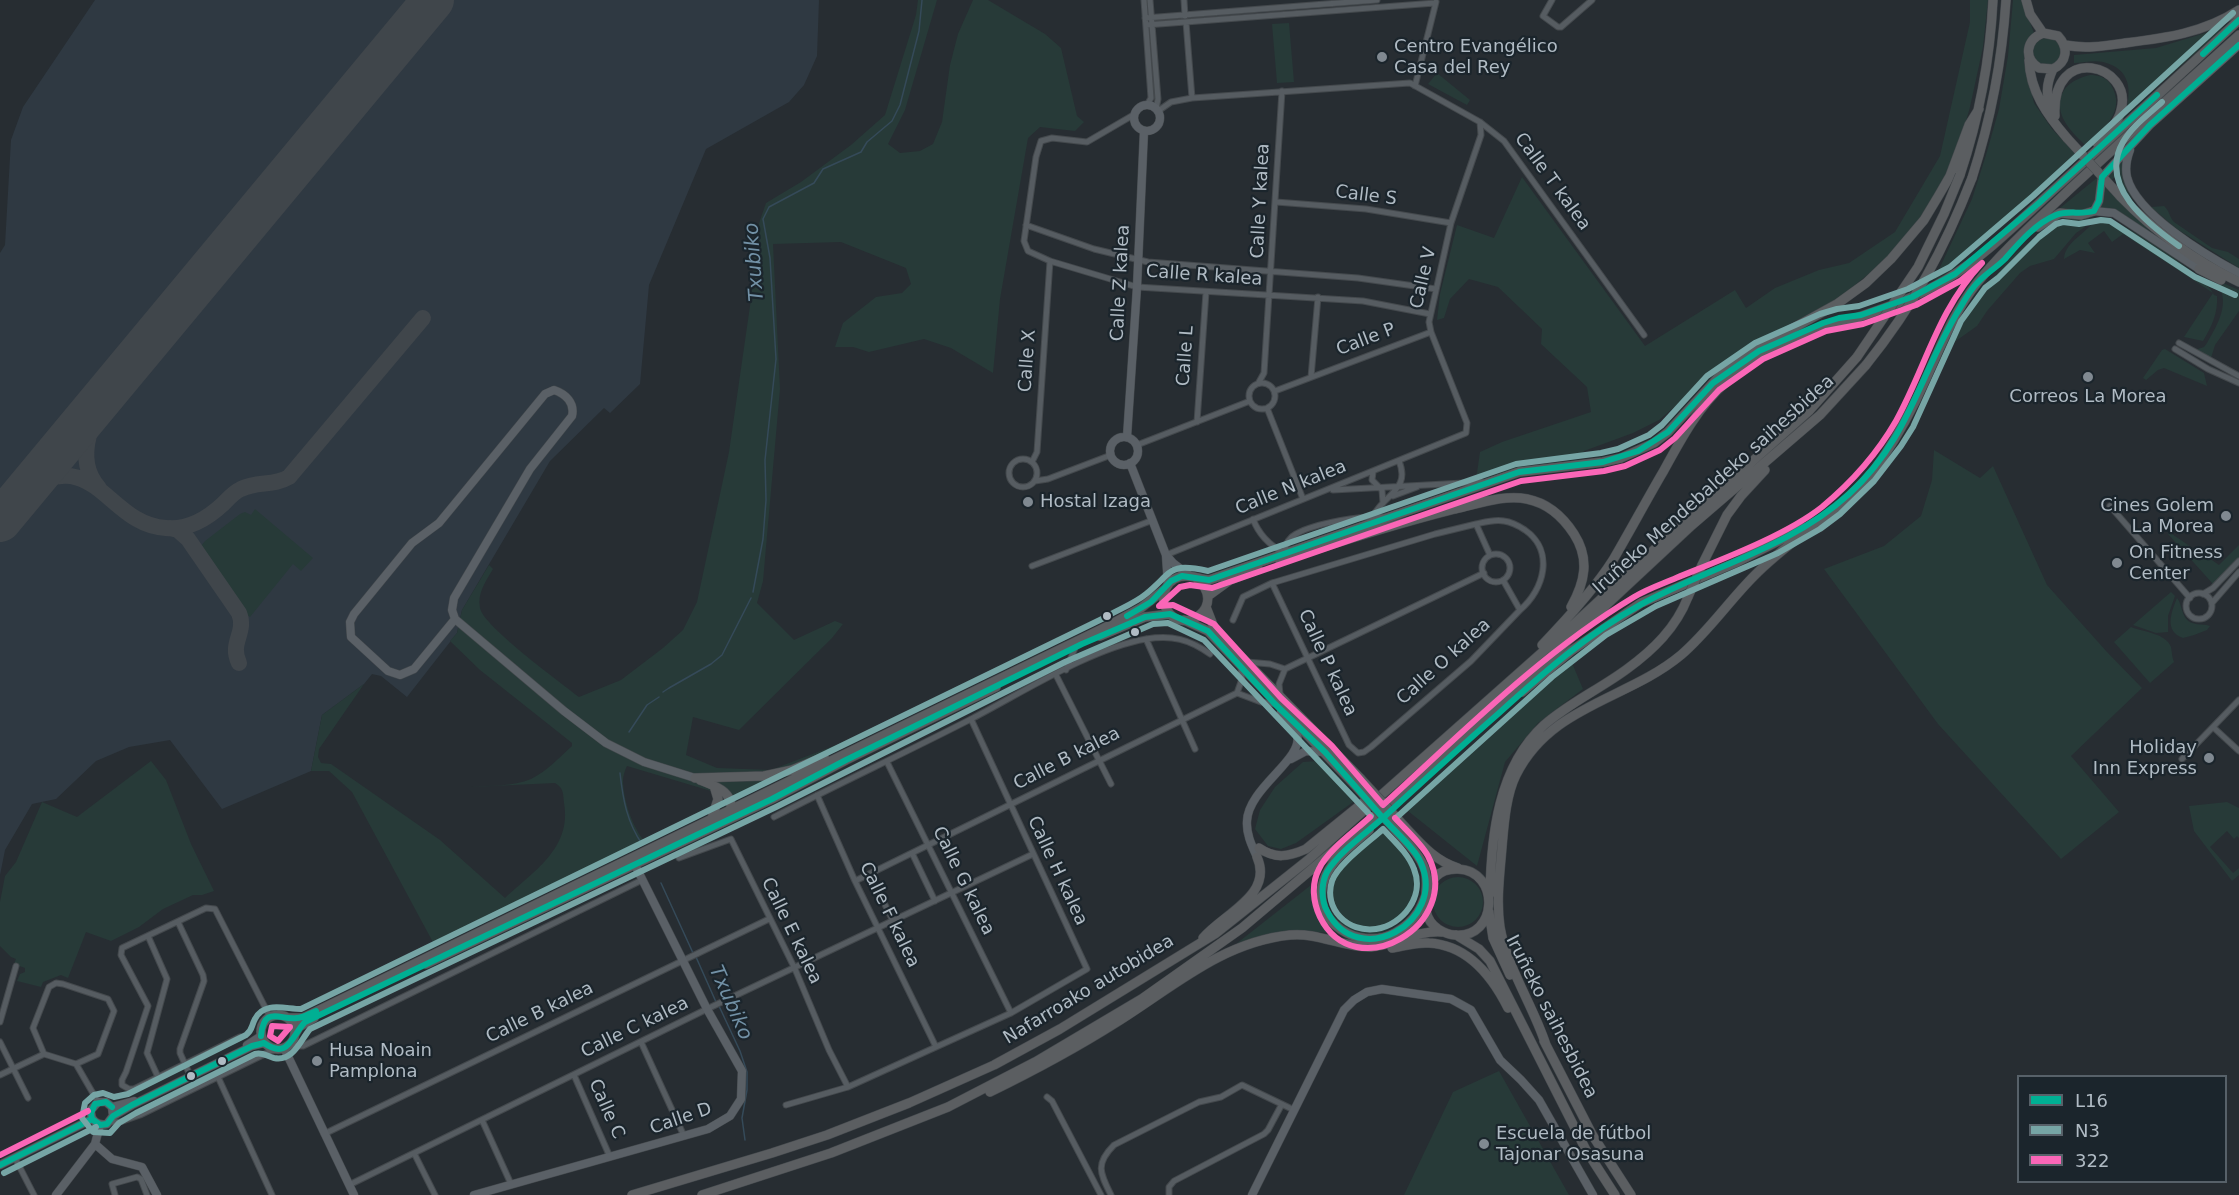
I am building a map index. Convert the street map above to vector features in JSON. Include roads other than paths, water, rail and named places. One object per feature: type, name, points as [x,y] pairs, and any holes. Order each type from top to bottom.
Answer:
[{"type":"highway","name":"Iruñeko Mendebaldeko saihesbidea","points":[[1494,693],[1809,411],[1857,357],[1918,267],[1960,175],[1979,109],[1991,37],[1993,0]]},
{"type":"highway","name":"Iruñeko Mendebaldeko saihesbidea","points":[[1502,702],[1691,526],[1820,416],[1866,365],[1896,327],[1915,298],[1955,223],[1972,178],[1994,100],[2003,49],[2006,0]]},
{"type":"highway","points":[[2026,0],[2030,14],[2043,33]]},
{"type":"highway","points":[[2065,45],[2078,48],[2095,47],[2178,36],[2215,23],[2239,10]]},
{"type":"highway","points":[[1494,693],[1559,626],[1611,563],[1683,435],[1709,398],[1742,369],[1762,356],[1802,337],[1912,297],[1955,274],[2039,203],[2239,20]]},
{"type":"highway","points":[[2069,137],[2055,116],[2047,96],[2047,84],[2053,69],[2065,57],[2065,45],[2054,34],[2043,33],[2032,39],[2029,45],[2029,58],[2032,81],[2050,118],[2152,228],[2196,260],[2239,280]]},
{"type":"highway","points":[[948,1107],[980,1097],[1034,1071],[1117,1023],[1205,963],[1231,950],[1275,937],[1293,935],[1331,939],[1357,946],[1372,946],[1434,932],[1456,935],[1467,934],[1477,929],[1485,921],[1489,911],[1500,805],[1512,768],[1524,748],[1545,724],[1586,702],[1636,684],[1681,655],[1754,575],[1851,492],[1879,463],[1904,424],[1959,308],[1982,276],[2038,219],[2239,34]]},
{"type":"highway","points":[[2029,58],[2039,68],[2053,69]]},
{"type":"highway","points":[[2039,203],[2117,121],[2122,101],[2118,85],[2114,78],[2100,69],[2087,68],[2072,72],[2062,79],[2058,86],[2055,94],[2055,116]]},
{"type":"highway","points":[[287,1043],[263,1040],[262,1025],[270,1017],[279,1015],[288,1018],[303,1018],[1108,626],[1151,602],[1182,576],[1209,580],[1520,472],[1603,462],[1638,451],[1668,432],[1726,369],[1741,357],[1837,304],[1866,283],[1896,254],[1924,220],[1939,195],[1960,154],[1969,125],[1979,109]]},
{"type":"highway","points":[[1982,276],[1992,271],[2021,242],[2054,215],[2068,212],[2081,215],[2094,211]]},
{"type":"highway","points":[[2199,269],[2239,288]]},
{"type":"highway","points":[[1713,383],[1739,363],[1775,343],[1839,318],[1861,315]]},
{"type":"highway","points":[[1546,1045],[1537,1017],[1508,956],[1500,925],[1499,891],[1503,832],[1509,798],[1523,757],[1557,719],[1586,702],[1651,651],[1681,615],[1702,565],[1732,509],[1783,448]]},
{"type":"highway","points":[[1208,596],[1230,580],[1276,562],[1393,525],[1500,499],[1527,499],[1552,510],[1562,518],[1576,537],[1583,556],[1584,572],[1581,587],[1559,626]]},
{"type":"highway","points":[[1464,870],[1453,869],[1443,872],[1434,879],[1414,918],[1388,936],[1368,940],[1346,934],[1325,909],[1322,890],[1324,878],[1336,861],[1530,685],[1571,651],[1641,603],[1757,553],[1786,539],[1826,514]]},
{"type":"highway","points":[[1193,577],[1202,583],[1208,596],[1206,607],[1215,630],[1244,664],[1402,830],[1442,862],[1474,873],[1488,889],[1490,900]]},
{"type":"highway","points":[[1167,587],[1164,602],[1170,614]]},
{"type":"highway","points":[[1184,620],[1197,617],[1206,607]]},
{"type":"highway","points":[[287,1043],[305,1023],[772,800],[846,760],[1075,648],[1145,617],[1170,614],[1208,631],[1244,664]]},
{"type":"highway","points":[[1502,702],[1530,685]]},
{"type":"highway","name":"Nafarroako autobidea","points":[[632,1195],[783,1150],[909,1103],[994,1065],[1060,1029],[1215,934],[1274,889],[1494,693]]},
{"type":"highway","points":[[1279,701],[1325,752],[1357,781]]},
{"type":"highway","name":"Nafarroako autobidea","points":[[702,1195],[831,1153],[948,1107],[1035,1062],[1143,998],[1242,928],[1427,772],[1502,702]]},
{"type":"highway","points":[[700,780],[764,776],[792,770],[859,741],[879,737]]},
{"type":"highway","points":[[700,780],[715,789],[731,808],[741,809],[758,801],[772,800]]},
{"type":"highway","points":[[700,780],[712,783],[724,791],[731,808],[728,816],[716,822],[710,830]]},
{"type":"highway","points":[[712,818],[718,806],[715,789]]},
{"type":"highway","points":[[1258,856],[1279,857],[1305,849],[1364,802],[1384,793]]},
{"type":"highway","points":[[1402,830],[1424,867],[1427,880],[1424,897],[1428,918],[1435,927],[1445,933]]},
{"type":"highway","points":[[1258,856],[1279,857]]},
{"type":"highway","points":[[1200,942],[1212,928],[1250,897],[1261,875],[1258,856]]},
{"type":"highway","name":"Iruñeko saihesbidea","points":[[1489,911],[1496,947],[1593,1136],[1631,1195]]},
{"type":"highway","name":"Iruñeko saihesbidea","points":[[1456,935],[1479,949],[1490,961],[1586,1150],[1615,1195]]},
{"type":"highway","points":[[1314,937],[1357,950],[1374,951],[1427,943],[1442,945],[1468,957],[1489,977],[1505,1001],[1532,1054],[1550,1080]]},
{"type":"highway","points":[[287,1043],[295,1028],[288,1018]]},
{"type":"highway","points":[[1564,1107],[1570,1131],[1609,1195]]},
{"type":"street","points":[[1135,114],[1137,126],[1143,131],[1152,130],[1158,125],[1160,116],[1157,110],[1158,99],[1149,21],[1144,0]]},
{"type":"street","points":[[1026,225],[1036,157],[1041,141],[1052,138],[1087,142],[1135,114],[1138,108],[1147,105],[1151,98],[1150,0]]},
{"type":"street","points":[[1184,0],[1192,98]]},
{"type":"street","points":[[1186,19],[1377,0]]},
{"type":"street","points":[[1552,0],[1543,16],[1558,27],[1562,27],[1592,0]]},
{"type":"street","points":[[1149,21],[1436,2],[1415,86]]},
{"type":"street","points":[[2199,269],[2114,213],[2094,211],[2099,201],[2102,177],[2150,125],[2239,45]]},
{"type":"street","name":"Calle T kalea","points":[[1157,110],[1171,102],[1192,98],[1405,82],[1415,86],[1480,122],[1499,136],[1521,162],[1644,335]]},
{"type":"street","name":"Calle Y kalea","points":[[1259,382],[1264,373],[1282,91]]},
{"type":"street","points":[[1147,105],[1157,110]]},
{"type":"street","name":"Calle V","points":[[1427,450],[1466,433],[1467,423],[1431,332],[1430,314],[1451,223],[1481,135],[1480,122]]},
{"type":"street","name":"Calle Z kalea","points":[[1127,437],[1137,287],[1143,131]]},
{"type":"street","points":[[2131,146],[2127,176],[2131,188],[2142,205],[2186,240],[2239,273]]},
{"type":"street","name":"Calle S","points":[[1276,202],[1366,210],[1451,223]]},
{"type":"street","name":"Calle R kalea","points":[[1430,314],[1363,301],[1137,287],[1050,261],[1028,251],[1025,246],[1026,225],[1094,249],[1148,262],[1358,278],[1436,290]]},
{"type":"street","name":"Calle X","points":[[1032,462],[1036,452],[1050,261]]},
{"type":"street","name":"Calle L","points":[[1197,422],[1206,292]]},
{"type":"street","name":"Calle P","points":[[1311,377],[1318,297]]},
{"type":"street","name":"Calle P","points":[[1275,391],[1431,332]]},
{"type":"street","points":[[2179,343],[2239,376]]},
{"type":"street","points":[[2175,349],[2208,369],[2239,383]]},
{"type":"street","points":[[1259,382],[1270,385],[1275,391],[1274,401],[1267,408],[1257,408],[1250,401],[1251,387],[1259,382]]},
{"type":"street","points":[[454,619],[414,669],[400,675],[388,671],[354,642],[349,630],[354,614],[412,543],[439,523],[545,394],[557,391],[571,402],[574,409],[573,416],[530,470],[454,598],[452,610],[454,619],[606,743],[644,762],[700,780]]},
{"type":"street","points":[[1137,445],[1250,401]]},
{"type":"street","points":[[1267,408],[1303,499]]},
{"type":"street","points":[[1127,437],[1137,445],[1138,455],[1130,463],[1121,464],[1111,455],[1115,439],[1127,437]]},
{"type":"street","name":"Calle N kalea","points":[[1166,555],[1427,450]]},
{"type":"street","points":[[1035,481],[1037,471],[1032,462],[1018,461],[1011,466],[1010,476],[1014,484],[1027,487],[1035,481],[1048,479],[1111,455]]},
{"type":"street","points":[[1393,496],[1403,475],[1399,461]]},
{"type":"street","points":[[1130,463],[1166,555],[1167,587]]},
{"type":"street","points":[[1373,471],[1372,480],[1383,493],[1383,503]]},
{"type":"street","points":[[1326,490],[1490,482]]},
{"type":"street","points":[[1372,516],[1383,503],[1393,496],[1422,485]]},
{"type":"street","points":[[2110,506],[2190,598]]},
{"type":"street","points":[[1253,519],[1269,544],[1284,554],[1285,546],[1295,534],[1326,524],[1372,516],[1389,517]]},
{"type":"street","points":[[1032,566],[1153,519]]},
{"type":"street","name":"Calle O kalea","points":[[1233,620],[1243,597],[1272,584],[1435,534],[1476,524],[1506,520],[1531,534],[1538,544],[1544,569],[1537,593],[1530,602],[1472,661],[1371,747],[1358,753]]},
{"type":"street","points":[[1476,524],[1490,555]]},
{"type":"street","points":[[1499,554],[1509,563],[1509,572],[1503,580],[1494,581],[1484,573],[1484,561],[1490,555],[1499,554]]},
{"type":"street","points":[[1166,555],[1193,577]]},
{"type":"street","points":[[2203,594],[2212,603],[2212,610],[2208,616],[2200,620],[2193,618],[2187,612],[2186,607],[2190,598],[2194,594],[2203,594],[2213,588],[2239,561]]},
{"type":"street","points":[[2212,603],[2239,572]]},
{"type":"street","points":[[1279,701],[1261,702],[1237,693],[1244,664],[1270,664],[1285,669],[1484,573]]},
{"type":"street","points":[[1503,580],[1520,610]]},
{"type":"street","name":"Calle P kalea","points":[[1272,584],[1349,745],[1358,753]]},
{"type":"street","points":[[774,817],[1106,650],[1146,639],[1174,637],[1195,643],[1210,654]]},
{"type":"street","points":[[1146,639],[1195,749]]},
{"type":"street","points":[[1066,669],[1075,648]]},
{"type":"street","points":[[1258,856],[1249,836],[1247,820],[1254,798],[1288,761],[1298,743],[1297,735],[1279,701],[1279,684],[1285,669]]},
{"type":"street","points":[[1056,675],[1111,784]]},
{"type":"street","name":"Calle B kalea","points":[[855,881],[1180,719],[1237,693]]},
{"type":"street","points":[[2182,759],[2239,700]]},
{"type":"street","name":"Calle H kalea","points":[[971,719],[1087,969],[1011,1013]]},
{"type":"street","points":[[2212,727],[2239,752]]},
{"type":"street","points":[[1288,761],[1306,751],[1325,752]]},
{"type":"street","name":"Calle G kalea","points":[[886,762],[1011,1013]]},
{"type":"street","name":"Calle F kalea","points":[[817,795],[855,881],[936,1047]]},
{"type":"street","name":"Calle E kalea","points":[[678,858],[731,838],[795,969],[829,1050],[848,1087]]},
{"type":"street","points":[[912,853],[936,901]]},
{"type":"street","name":"Calle C kalea","points":[[349,1185],[707,1009],[1032,854]]},
{"type":"street","name":"Calle D","points":[[474,1195],[708,1129],[730,1116],[741,1099],[742,1071],[707,1009],[687,959],[635,865]]},
{"type":"street","points":[[870,874],[893,921]]},
{"type":"street","points":[[112,1119],[120,1122],[140,1115],[287,1043],[303,1046],[642,880]]},
{"type":"street","points":[[240,1037],[134,1089],[129,1089],[122,1083],[148,1005],[121,955],[122,948],[206,908],[217,910],[270,1017]]},
{"type":"street","name":"Calle B kalea","points":[[324,1134],[769,919]]},
{"type":"street","points":[[178,922],[204,981],[180,1049],[189,1073]]},
{"type":"street","points":[[148,936],[167,979],[147,1053],[158,1077]]},
{"type":"street","points":[[0,1022],[16,966]]},
{"type":"street","points":[[0,1075],[45,1054],[76,1064],[99,1054],[114,1011],[108,999],[63,984],[56,983],[49,987],[33,1028],[45,1054]]},
{"type":"street","points":[[1252,1195],[1344,1010],[1367,992],[1382,989],[1451,999],[1471,1010],[1500,1060],[1539,1100],[1593,1195]]},
{"type":"street","points":[[786,1106],[848,1087],[1011,1013]]},
{"type":"street","points":[[112,1107],[131,1102],[263,1040]]},
{"type":"street","points":[[56,1195],[95,1144],[100,1125],[132,1105],[263,1040]]},
{"type":"street","points":[[0,1042],[28,1098]]},
{"type":"street","points":[[640,1042],[684,1136]]},
{"type":"street","points":[[287,1043],[324,1134],[354,1195]]},
{"type":"street","points":[[76,1064],[98,1102]]},
{"type":"street","name":"Calle C","points":[[574,1075],[610,1157]]},
{"type":"street","points":[[218,1077],[272,1195]]},
{"type":"street","points":[[1111,1195],[1102,1176],[1101,1164],[1105,1154],[1114,1145],[1199,1102],[1228,1094],[1239,1086],[1294,1110]]},
{"type":"street","points":[[1047,1097],[1052,1101],[1101,1195]]},
{"type":"street","points":[[100,1125],[92,1119],[91,1110],[98,1102],[106,1102],[112,1107]]},
{"type":"street","points":[[1168,1195],[1169,1187],[1174,1181],[1264,1134],[1282,1104]]},
{"type":"street","points":[[112,1107],[112,1119]]},
{"type":"street","points":[[0,1165],[92,1119]]},
{"type":"street","points":[[482,1120],[511,1184]]},
{"type":"street","points":[[95,1144],[112,1159],[142,1167],[155,1195]]},
{"type":"street","points":[[414,1153],[435,1195]]},
{"type":"street","points":[[15,1158],[34,1195]]},
{"type":"street","points":[[115,1195],[112,1184],[137,1177],[141,1179],[147,1195]]},
{"type":"waterway","name":"Txubiko","points":[[753,592],[763,539],[766,500],[765,460],[776,359],[770,258],[763,219],[769,207],[814,183],[823,169],[861,152],[867,142],[892,121],[900,105],[919,31],[922,0]]},
{"type":"waterway","name":"Txubiko","points":[[663,692],[722,655],[751,598]]},
{"type":"waterway","name":"Txubiko","points":[[629,732],[647,705],[659,697]]},
{"type":"waterway","name":"Txubiko","points":[[620,773],[626,810],[642,844]]},
{"type":"waterway","name":"Txubiko","points":[[661,883],[693,953]]},
{"type":"waterway","name":"Txubiko","points":[[696,957],[716,1002]]},
{"type":"waterway","name":"Txubiko","points":[[719,1006],[747,1072],[747,1090],[742,1118],[745,1140]]},
{"type":"place","name":"Centro Evangélico Casa del Rey","points":[[1382,57]]},
{"type":"place","name":"Correos La Morea","points":[[2088,377]]},
{"type":"place","name":"Hostal Izaga","points":[[1028,502]]},
{"type":"place","name":"Cines Golem La Morea","points":[[2226,516]]},
{"type":"place","name":"On Fitness Center","points":[[2117,563]]},
{"type":"place","name":"Holiday Inn Express","points":[[2209,758]]},
{"type":"place","name":"Husa Noain Pamplona","points":[[317,1061]]},
{"type":"place","name":"Escuela de fútbol Tajonar Osasuna","points":[[1484,1144]]}]
